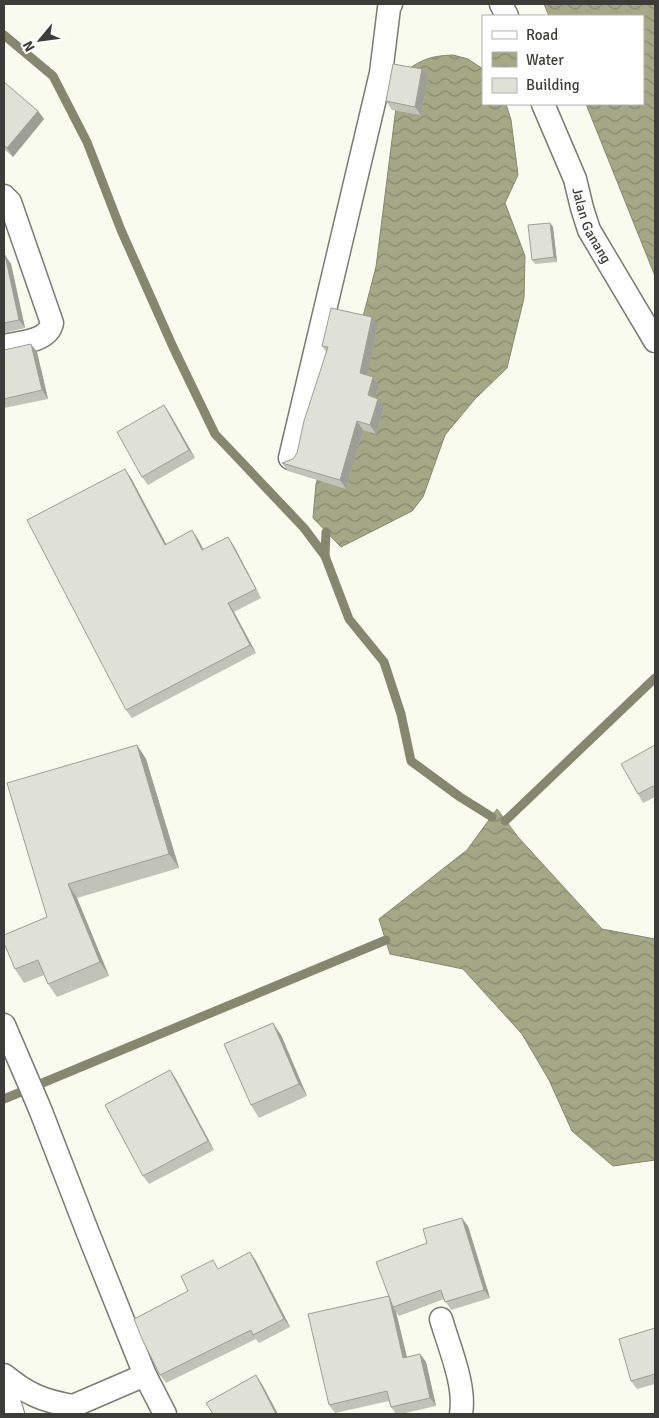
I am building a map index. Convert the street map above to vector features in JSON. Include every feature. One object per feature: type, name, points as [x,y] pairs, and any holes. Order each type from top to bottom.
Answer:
[{"type":"highway","points":[[4,1395],[10,1414]]},
{"type":"street","points":[[290,458],[381,72],[391,4]]},
{"type":"street","name":"Jalan Ganang","points":[[543,105],[575,179],[589,230],[655,341]]},
{"type":"street","points":[[4,196],[10,202],[52,323],[48,333],[38,338],[4,346]]},
{"type":"street","points":[[6,1031],[40,1109],[145,1376],[165,1414]]},
{"type":"street","points":[[441,1319],[461,1389],[461,1414]]},
{"type":"street","points":[[4,1375],[25,1392],[68,1410],[145,1376]]},
{"type":"water","points":[[544,4],[655,4],[655,276],[586,105],[644,105],[644,15],[549,15]]},
{"type":"water","points":[[453,55],[468,59],[482,68],[482,105],[506,105],[511,120],[518,175],[505,203],[525,256],[524,298],[507,368],[475,399],[445,435],[423,497],[412,511],[341,547],[313,518],[316,484],[336,420],[376,267],[400,76],[413,66],[437,56]]},
{"type":"water","points":[[497,809],[518,837],[602,929],[655,939],[655,1160],[613,1166],[572,1131],[549,1080],[522,1034],[463,969],[390,954],[379,919],[467,850]]},
{"type":"building","points":[[393,64],[422,69],[415,107],[386,101]]},
{"type":"building","points":[[4,82],[38,111],[7,148],[4,145]]},
{"type":"building","points":[[550,223],[554,257],[532,260],[528,225]]},
{"type":"building","points":[[4,255],[19,320],[4,323]]},
{"type":"building","points":[[331,308],[372,317],[360,373],[373,377],[368,395],[378,399],[370,425],[357,421],[340,480],[282,463],[293,459],[297,453],[304,421],[328,347],[322,346]]},
{"type":"building","points":[[31,344],[42,390],[4,399],[4,350]]},
{"type":"building","points":[[164,405],[189,450],[142,477],[117,432]]},
{"type":"building","points":[[125,469],[165,545],[192,530],[202,550],[228,537],[256,589],[228,603],[250,645],[126,710],[27,520]]},
{"type":"building","points":[[137,745],[169,854],[68,884],[100,962],[48,984],[38,960],[15,969],[4,943],[4,935],[47,917],[7,783]]},
{"type":"building","points":[[655,745],[655,789],[653,786],[638,794],[621,764]]},
{"type":"building","points":[[273,1023],[299,1084],[251,1105],[224,1044]]},
{"type":"building","points":[[170,1070],[208,1141],[143,1176],[105,1105]]},
{"type":"building","points":[[462,1218],[484,1290],[445,1302],[441,1290],[393,1307],[376,1262],[427,1243],[423,1229]]},
{"type":"building","points":[[250,1252],[284,1319],[253,1335],[251,1330],[160,1375],[134,1319],[188,1291],[181,1276],[213,1260],[218,1269]]},
{"type":"building","points":[[389,1296],[403,1358],[420,1354],[430,1398],[391,1407],[387,1391],[329,1405],[308,1314]]},
{"type":"building","points":[[655,1328],[655,1374],[631,1381],[619,1339]]},
{"type":"building","points":[[256,1375],[276,1414],[213,1414],[206,1403]]},
{"type":"waterway","points":[[4,35],[53,76],[87,142],[121,230],[173,347],[215,434],[304,528],[325,556]]},
{"type":"waterway","points":[[326,532],[325,556],[349,619],[384,662],[401,714],[411,761],[460,797],[492,817]]},
{"type":"waterway","points":[[505,821],[655,678]]},
{"type":"waterway","points":[[4,1099],[386,940]]}]
